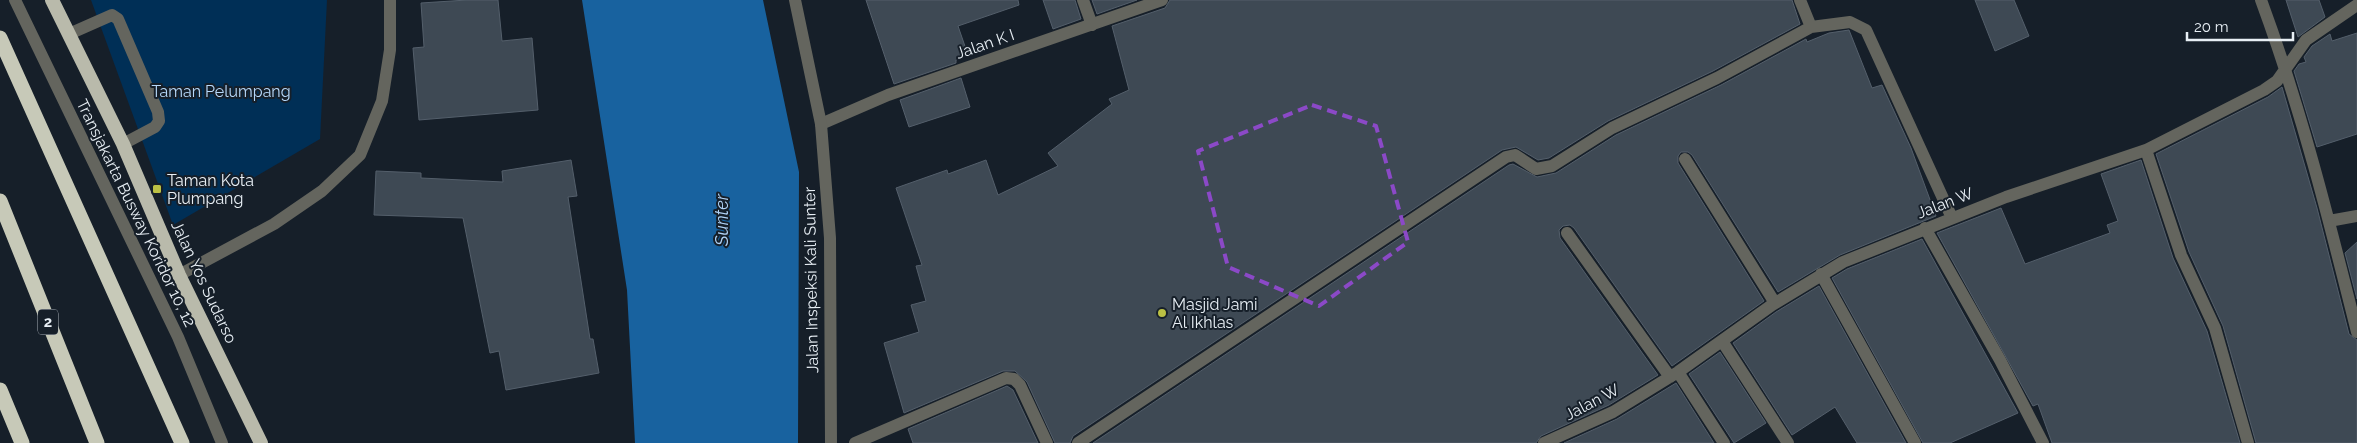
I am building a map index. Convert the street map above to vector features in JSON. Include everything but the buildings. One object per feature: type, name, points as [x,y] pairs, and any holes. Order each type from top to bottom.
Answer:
[{"type":"highway","name":"Jalan Yos Sudarso","points":[[52,0],[123,144],[179,274],[261,443]]},
{"type":"highway","points":[[0,38],[182,443]]},
{"type":"highway","name":"2","points":[[0,201],[97,443]]},
{"type":"highway","points":[[0,390],[22,443]]},
{"type":"street","name":"Transjakarta Busway Koridor 10, 12","points":[[15,0],[178,337],[222,443]]},
{"type":"street","points":[[179,274],[274,224],[322,191],[360,155],[382,101],[390,50],[390,0]]},
{"type":"street","name":"Jalan Inspeksi Kali Sunter","points":[[795,0],[820,124],[830,238],[830,443]]},
{"type":"street","points":[[1083,0],[1092,25]]},
{"type":"street","name":"Jalan K I","points":[[820,124],[888,94],[1162,0]]},
{"type":"street","points":[[1800,0],[1811,26]]},
{"type":"street","points":[[2261,0],[2286,69],[2330,221],[2357,332]]},
{"type":"street","name":"Jalan W","points":[[1544,443],[1613,412],[1674,374],[1775,303],[1843,262],[2006,197],[2146,150],[2264,90],[2277,81],[2306,40],[2357,5]]},
{"type":"street","points":[[69,34],[112,15],[118,19],[158,112],[159,121],[155,126],[123,144]]},
{"type":"street","points":[[1078,443],[1506,157],[1515,155],[1536,169],[1552,166],[1612,128],[1717,78],[1811,26],[1850,22],[1866,30],[1952,218]]},
{"type":"street","points":[[2146,150],[2181,255],[2215,328],[2248,443]]},
{"type":"street","points":[[1685,159],[1775,303]]},
{"type":"street","points":[[2330,221],[2357,216]]},
{"type":"street","points":[[1925,228],[2000,360],[2043,443]]},
{"type":"street","points":[[1567,233],[1724,443]]},
{"type":"street","points":[[1821,274],[1915,443]]},
{"type":"street","points":[[1722,341],[1788,443]]},
{"type":"street","points":[[855,443],[1006,378],[1014,379],[1020,385],[1047,443]]},
{"type":"highlighted area","points":[[1312,105],[1376,126],[1408,242],[1319,306],[1228,267],[1198,151]]},
{"type":"green space","name":"Taman Pelumpang","points":[[91,0],[327,0],[320,139],[173,225]]},
{"type":"water","name":"Sunter","points":[[582,0],[763,0],[799,172],[798,443],[635,443],[627,290]]},
{"type":"place","name":"Taman Kota Plumpang","points":[[157,189]]},
{"type":"place","name":"Masjid Jami Al Ikhlas","points":[[1162,313]]}]
